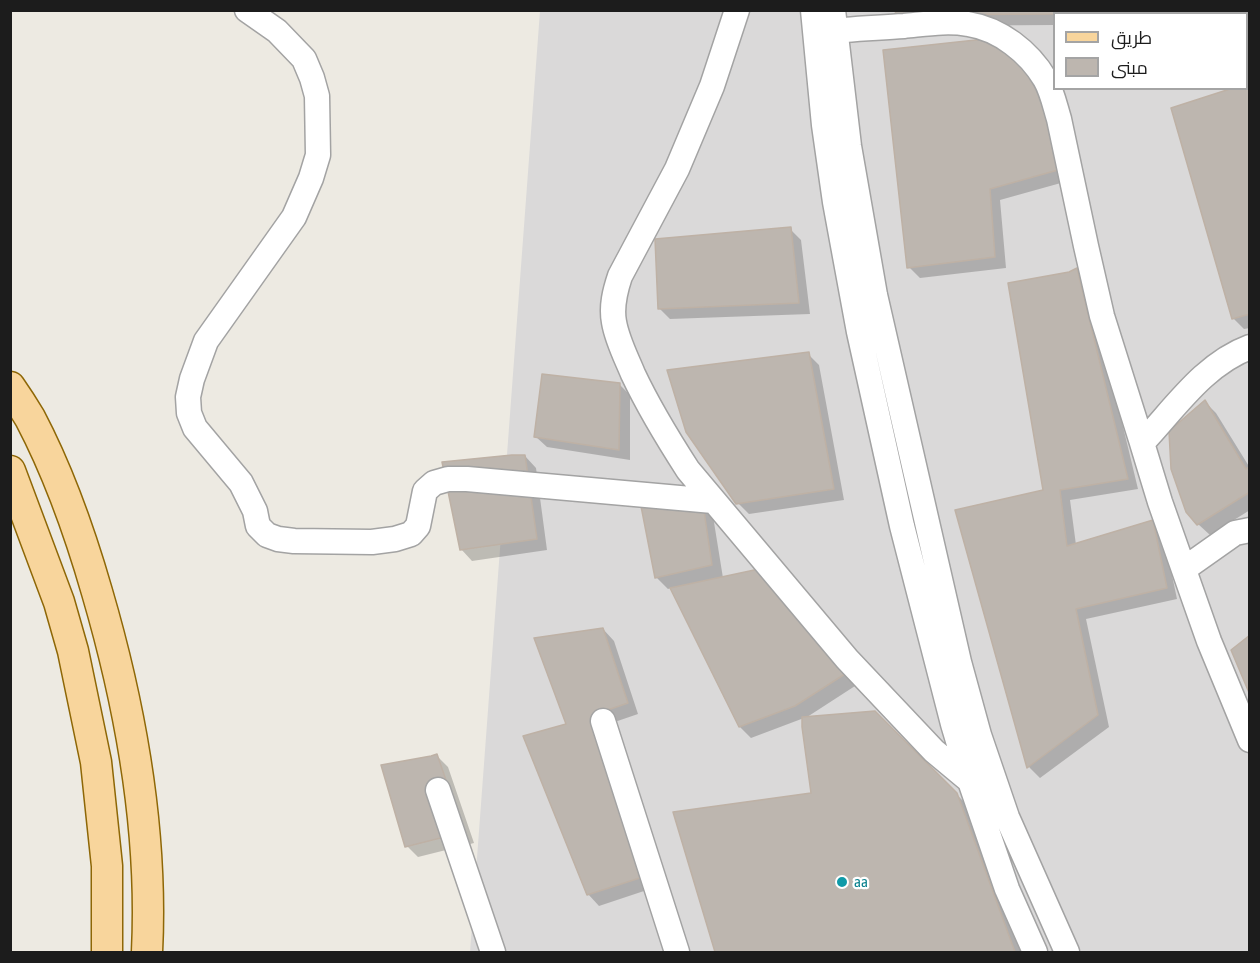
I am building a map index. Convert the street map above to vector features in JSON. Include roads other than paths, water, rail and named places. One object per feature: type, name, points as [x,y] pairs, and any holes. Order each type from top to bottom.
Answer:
[{"type":"main road","points":[[10,387],[30,418],[56,474],[83,544],[125,702],[139,787],[147,860],[147,952]]},
{"type":"main road","points":[[10,471],[59,602],[73,651],[96,762],[106,866],[107,952]]},
{"type":"street","points":[[247,10],[277,31],[304,59],[317,96],[318,128],[318,155],[294,217],[206,341],[188,397],[189,413],[195,428],[242,483],[255,511],[258,526],[267,535],[294,541],[372,542],[395,538],[411,534],[418,526],[425,492],[434,483],[448,479],[713,501]]},
{"type":"street","points":[[737,10],[712,86],[694,131],[668,188],[620,276],[614,295],[614,321],[622,346],[647,403],[678,455],[713,501],[847,659],[934,751],[970,781]]},
{"type":"street","points":[[824,21],[969,24],[994,33],[1012,43],[1025,53],[1046,80],[1054,100],[1102,316],[1160,502],[1209,641],[1250,740]]},
{"type":"street","points":[[824,21],[824,125],[835,202],[861,343],[902,526],[970,781],[1007,889],[1035,952]]},
{"type":"street","points":[[824,21],[875,295],[958,662],[979,735],[1007,817],[1067,952]]},
{"type":"street","points":[[1142,442],[1217,364],[1236,352],[1250,347]]},
{"type":"street","points":[[1184,569],[1234,532],[1250,530]]},
{"type":"street","points":[[603,721],[677,952]]},
{"type":"street","points":[[438,790],[493,952]]},
{"type":"street","points":[[1019,917],[1047,907]]},
{"type":"place","name":"aa","points":[[842,882]]}]
